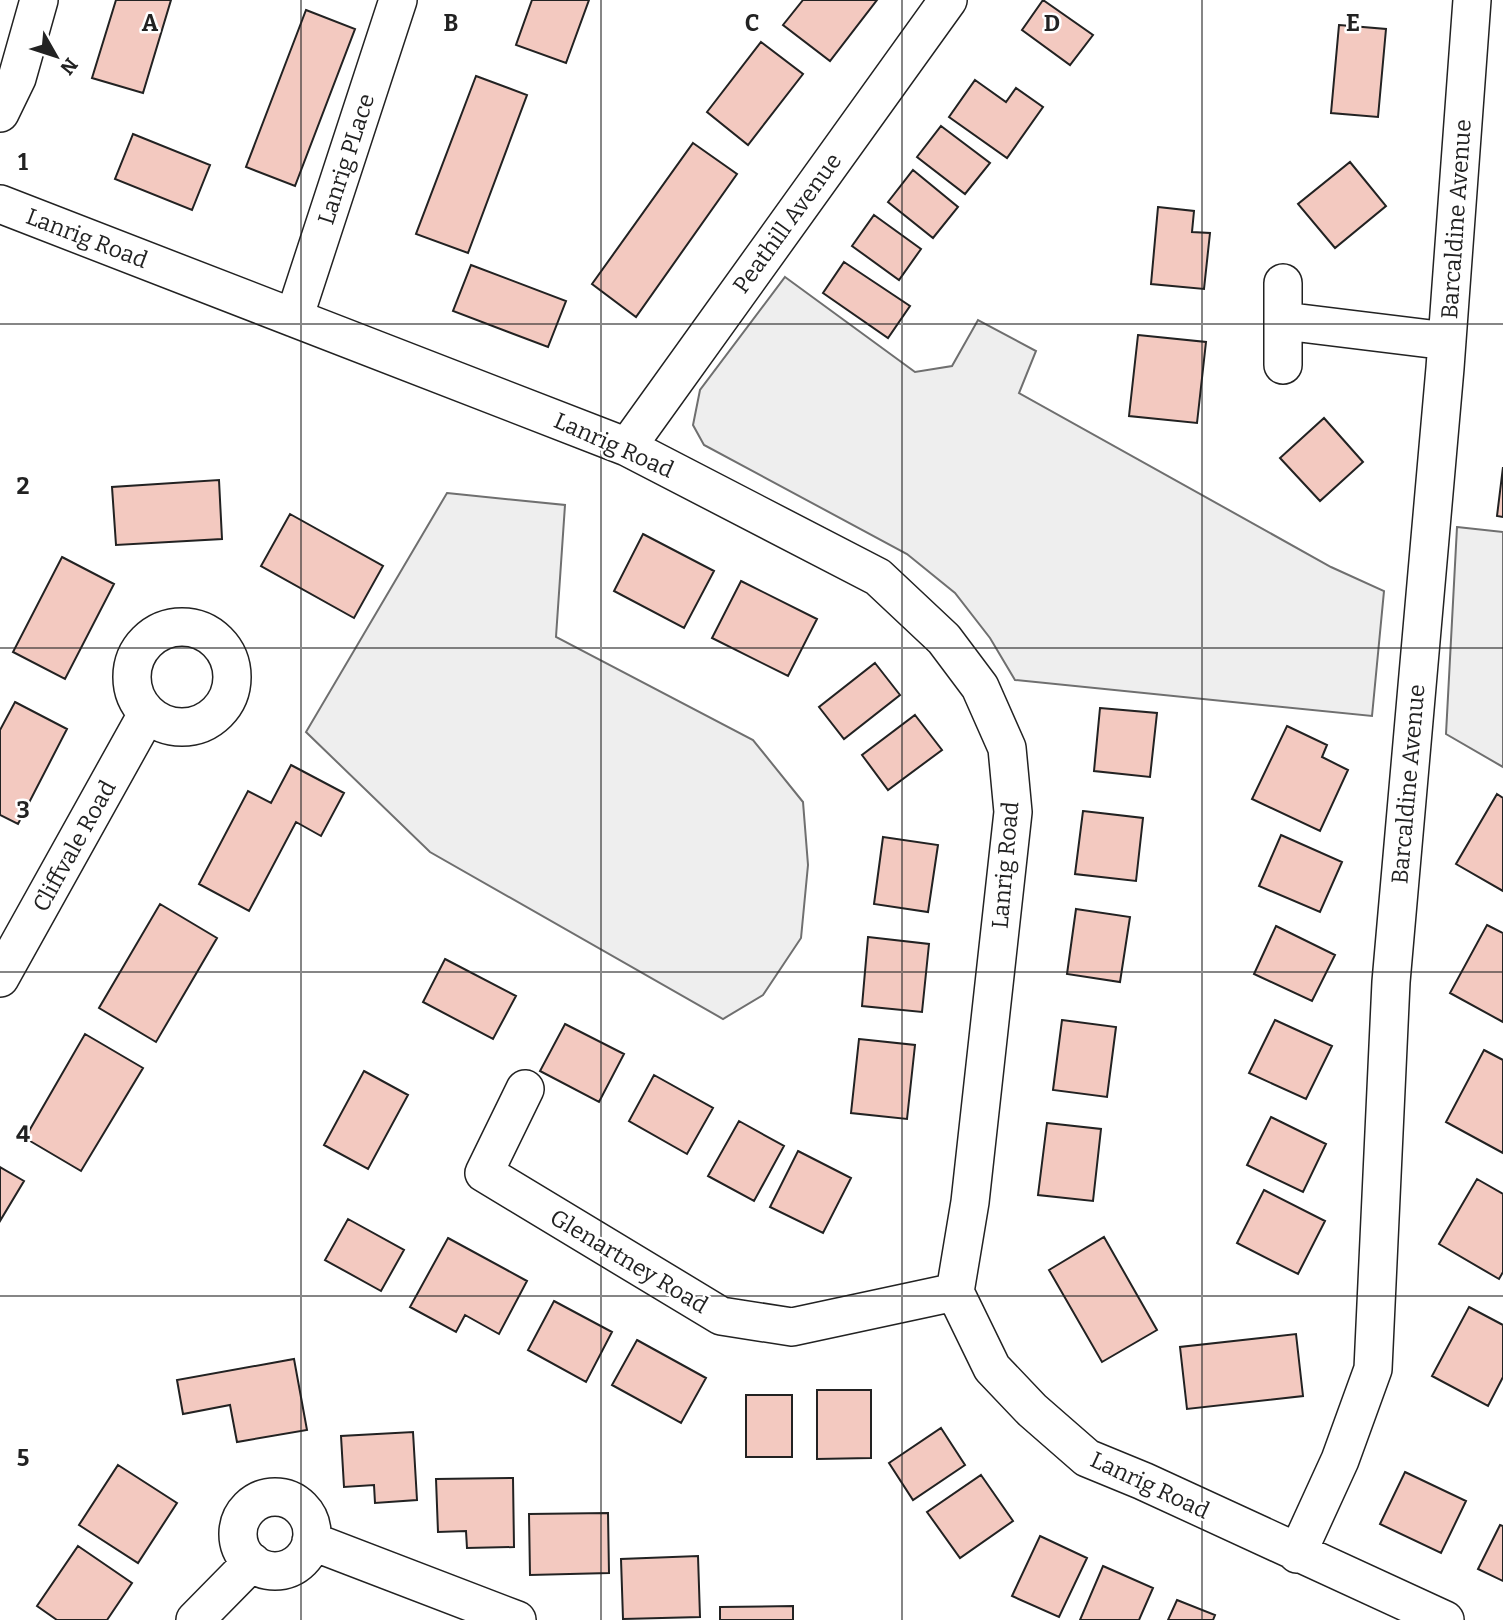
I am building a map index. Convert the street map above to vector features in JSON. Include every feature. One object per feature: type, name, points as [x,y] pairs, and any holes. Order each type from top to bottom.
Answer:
[{"type":"street","points":[[0,113],[18,78],[39,0]]},
{"type":"street","name":"Lanrig PLace","points":[[294,318],[398,0]]},
{"type":"street","name":"Peathill Avenue","points":[[627,446],[948,0]]},
{"type":"street","name":"Barcaldine Avenue","points":[[1297,1553],[1340,1460],[1373,1369],[1391,982],[1447,341],[1472,0]]},
{"type":"street","name":"Lanrig Road","points":[[0,204],[627,446],[878,577],[944,639],[980,687],[1007,748],[1013,812],[970,1202],[955,1292],[992,1368],[1032,1410],[1087,1458],[1143,1481],[1445,1620]]},
{"type":"street","points":[[1283,283],[1283,365]]},
{"type":"street","points":[[1284,321],[1447,341]]},
{"type":"street","name":"Cliffvale Road","points":[[0,978],[147,714]]},
{"type":"street","name":"Glenartney Road","points":[[525,1089],[484,1173],[721,1316],[792,1327],[955,1292]]},
{"type":"street","points":[[270,1497],[283,1498],[303,1510],[312,1531],[311,1541],[300,1561],[277,1571],[265,1569],[252,1562],[243,1552],[238,1537],[242,1517],[257,1501],[270,1497]]},
{"type":"street","points":[[311,1541],[517,1620]]},
{"type":"street","points":[[195,1620],[252,1562]]},
{"type":"shaded area","points":[[785,277],[915,372],[952,366],[978,320],[1036,351],[1019,393],[1331,567],[1384,591],[1372,716],[1015,680],[990,638],[955,593],[907,554],[704,445],[693,425],[700,390]]},
{"type":"shaded area","points":[[447,493],[565,505],[556,637],[753,740],[803,802],[808,865],[801,938],[763,995],[723,1019],[430,852],[306,732]]},
{"type":"shaded area","points":[[1457,527],[1503,532],[1503,767],[1446,734]]},
{"type":"building","points":[[116,0],[171,0],[143,93],[92,78]]},
{"type":"building","points":[[532,0],[589,0],[566,63],[516,45]]},
{"type":"building","points":[[803,0],[877,0],[830,61],[783,25]]},
{"type":"building","points":[[1043,0],[1093,35],[1070,65],[1022,30]]},
{"type":"building","points":[[306,10],[355,29],[295,186],[246,167]]},
{"type":"building","points":[[1339,25],[1386,29],[1378,117],[1331,113]]},
{"type":"building","points":[[761,42],[803,74],[748,145],[707,112]]},
{"type":"building","points":[[476,76],[527,95],[468,253],[416,234]]},
{"type":"building","points":[[975,80],[1006,102],[1016,88],[1043,107],[1007,158],[949,117]]},
{"type":"building","points":[[941,126],[990,163],[965,194],[917,157]]},
{"type":"building","points":[[133,134],[210,165],[192,210],[115,179]]},
{"type":"building","points":[[693,143],[737,174],[636,317],[592,284]]},
{"type":"building","points":[[1350,162],[1386,206],[1335,248],[1298,204]]},
{"type":"building","points":[[913,170],[958,207],[933,238],[888,202]]},
{"type":"building","points":[[1158,207],[1194,211],[1192,232],[1210,233],[1204,289],[1151,284]]},
{"type":"building","points":[[874,215],[921,249],[899,280],[852,246]]},
{"type":"building","points":[[844,262],[910,306],[888,338],[823,293]]},
{"type":"building","points":[[471,265],[566,301],[548,347],[453,311]]},
{"type":"building","points":[[1138,335],[1206,342],[1197,423],[1129,416]]},
{"type":"building","points":[[1324,418],[1363,462],[1320,501],[1280,458]]},
{"type":"building","points":[[1503,467],[1503,517],[1497,516]]},
{"type":"building","points":[[219,480],[222,539],[116,545],[112,487]]},
{"type":"building","points":[[290,514],[383,566],[354,618],[261,566]]},
{"type":"building","points":[[643,534],[714,571],[684,628],[614,591]]},
{"type":"building","points":[[62,557],[114,584],[65,679],[13,652]]},
{"type":"building","points":[[741,581],[817,619],[788,676],[712,638]]},
{"type":"building","points":[[875,663],[900,695],[844,739],[819,707]]},
{"type":"building","points":[[15,702],[67,729],[18,824],[0,815],[0,730]]},
{"type":"building","points":[[1100,708],[1157,713],[1150,777],[1094,771]]},
{"type":"building","points":[[915,715],[942,750],[888,790],[862,755]]},
{"type":"building","points":[[1287,726],[1327,745],[1322,757],[1348,770],[1320,831],[1252,799]]},
{"type":"building","points":[[291,765],[344,793],[321,836],[296,822],[249,911],[199,884],[248,791],[271,803]]},
{"type":"building","points":[[1497,794],[1503,798],[1503,891],[1456,864]]},
{"type":"building","points":[[1083,811],[1143,818],[1136,881],[1075,874]]},
{"type":"building","points":[[1281,835],[1342,862],[1320,912],[1259,886]]},
{"type":"building","points":[[883,837],[938,845],[928,912],[874,904]]},
{"type":"building","points":[[160,904],[217,938],[156,1042],[99,1008]]},
{"type":"building","points":[[1076,909],[1130,917],[1120,982],[1067,974]]},
{"type":"building","points":[[1487,925],[1503,933],[1503,1022],[1450,993]]},
{"type":"building","points":[[1276,926],[1335,955],[1312,1001],[1254,974]]},
{"type":"building","points":[[868,937],[929,944],[922,1012],[862,1006]]},
{"type":"building","points":[[445,959],[516,996],[493,1039],[423,1002]]},
{"type":"building","points":[[1062,1020],[1116,1027],[1107,1097],[1053,1090]]},
{"type":"building","points":[[1275,1020],[1332,1046],[1306,1099],[1249,1073]]},
{"type":"building","points":[[565,1024],[624,1054],[599,1102],[540,1071]]},
{"type":"building","points":[[85,1034],[143,1068],[81,1171],[25,1138]]},
{"type":"building","points":[[859,1039],[915,1045],[907,1119],[851,1113]]},
{"type":"building","points":[[1484,1050],[1503,1060],[1503,1153],[1446,1122]]},
{"type":"building","points":[[364,1071],[408,1095],[368,1169],[324,1145]]},
{"type":"building","points":[[654,1075],[713,1108],[687,1154],[629,1121]]},
{"type":"building","points":[[1271,1117],[1326,1144],[1303,1192],[1247,1165]]},
{"type":"building","points":[[739,1121],[784,1146],[754,1201],[708,1176]]},
{"type":"building","points":[[1047,1123],[1101,1129],[1093,1201],[1038,1195]]},
{"type":"building","points":[[798,1151],[851,1178],[823,1233],[770,1207]]},
{"type":"building","points":[[0,1167],[24,1181],[0,1221]]},
{"type":"building","points":[[1477,1179],[1503,1194],[1503,1272],[1499,1279],[1439,1244]]},
{"type":"building","points":[[1264,1190],[1325,1221],[1298,1274],[1237,1243]]},
{"type":"building","points":[[348,1219],[404,1250],[381,1291],[325,1260]]},
{"type":"building","points":[[1104,1237],[1157,1330],[1102,1362],[1049,1270]]},
{"type":"building","points":[[448,1238],[527,1281],[499,1334],[465,1315],[456,1332],[410,1307]]},
{"type":"building","points":[[554,1301],[612,1332],[586,1382],[528,1350]]},
{"type":"building","points":[[1469,1307],[1503,1325],[1503,1377],[1488,1406],[1432,1376]]},
{"type":"building","points":[[1296,1334],[1303,1396],[1187,1409],[1180,1347]]},
{"type":"building","points":[[637,1340],[706,1378],[681,1423],[612,1385]]},
{"type":"building","points":[[294,1359],[307,1430],[237,1442],[230,1405],[183,1414],[177,1380]]},
{"type":"building","points":[[817,1390],[871,1390],[871,1458],[817,1459]]},
{"type":"building","points":[[746,1395],[792,1395],[792,1457],[746,1457]]},
{"type":"building","points":[[941,1428],[965,1465],[913,1500],[889,1463]]},
{"type":"building","points":[[413,1432],[417,1500],[375,1503],[374,1485],[344,1487],[341,1436]]},
{"type":"building","points":[[118,1465],[177,1503],[138,1563],[79,1525]]},
{"type":"building","points":[[1405,1472],[1466,1501],[1441,1553],[1380,1524]]},
{"type":"building","points":[[981,1475],[1013,1521],[960,1558],[927,1512]]},
{"type":"building","points":[[513,1478],[514,1547],[467,1548],[466,1531],[438,1532],[436,1479]]},
{"type":"building","points":[[608,1513],[609,1573],[530,1575],[529,1514]]},
{"type":"building","points":[[1500,1525],[1503,1526],[1503,1581],[1478,1569]]},
{"type":"building","points":[[1040,1536],[1087,1558],[1059,1617],[1012,1596]]},
{"type":"building","points":[[78,1546],[132,1583],[107,1620],[57,1620],[37,1606]]},
{"type":"building","points":[[698,1556],[700,1617],[623,1619],[621,1559]]},
{"type":"building","points":[[1103,1566],[1153,1588],[1139,1620],[1080,1620]]},
{"type":"building","points":[[1177,1600],[1215,1615],[1213,1620],[1168,1620]]},
{"type":"building","points":[[793,1606],[793,1620],[720,1620],[720,1607]]}]
